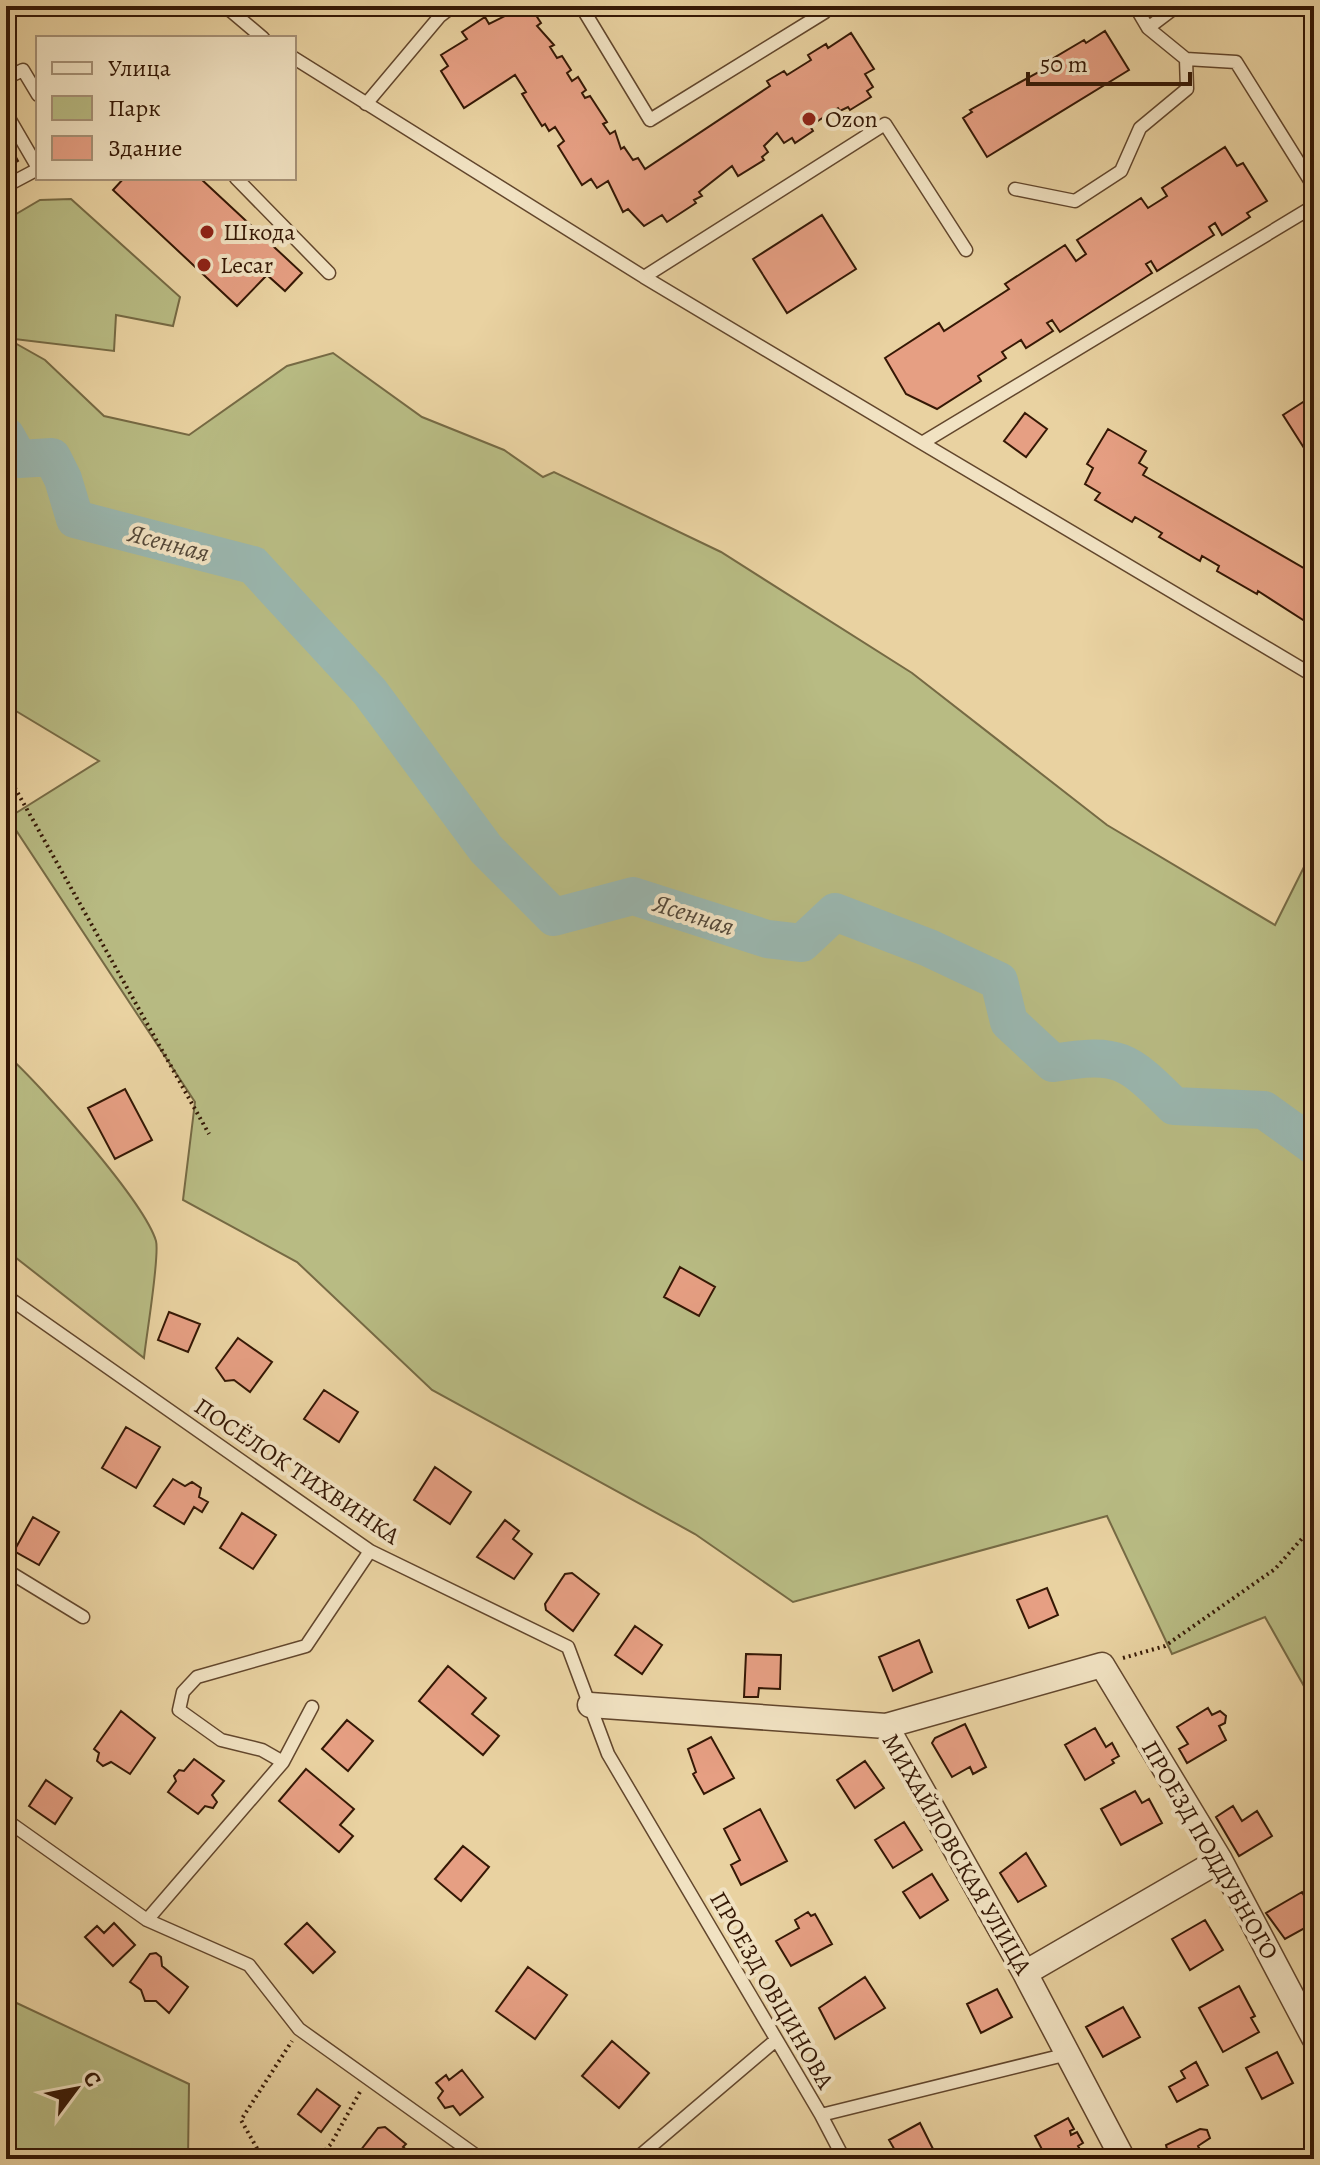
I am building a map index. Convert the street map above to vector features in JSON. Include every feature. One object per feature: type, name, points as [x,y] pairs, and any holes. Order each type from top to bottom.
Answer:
[{"type":"street","points":[[886,1726],[1102,1665]]},
{"type":"street","name":"ПРОЕЗД ПОДДУБНОГО","points":[[1102,1665],[1220,1860],[1314,2038]]},
{"type":"street","name":"МИХАЙЛОВСКАЯ УЛИЦА","points":[[590,1705],[886,1726],[1025,1973],[1123,2159]]},
{"type":"street","points":[[1025,1973],[1220,1860]]},
{"type":"lane","points":[[225,6],[261,36]]},
{"type":"lane","points":[[366,104],[440,16],[453,6]]},
{"type":"lane","points":[[581,6],[650,120],[825,12]]},
{"type":"lane","points":[[1135,6],[1148,28],[1186,59],[1236,62],[1314,187]]},
{"type":"lane","points":[[1148,28],[1177,6]]},
{"type":"lane","points":[[296,59],[644,277],[1314,676]]},
{"type":"lane","points":[[1015,189],[1075,201],[1121,171],[1140,128],[1187,89],[1186,59]]},
{"type":"lane","points":[[6,78],[23,70],[36,92]]},
{"type":"lane","points":[[6,113],[36,166]]},
{"type":"lane","points":[[644,277],[885,124],[966,250]]},
{"type":"lane","points":[[6,186],[36,170]]},
{"type":"lane","points":[[238,180],[329,273]]},
{"type":"lane","points":[[922,443],[1314,206]]},
{"type":"lane","name":"ПОСЁЛОК ТИХВИНКА","points":[[6,1296],[370,1551],[568,1647],[590,1705]]},
{"type":"lane","points":[[283,1762],[262,1750],[221,1740],[179,1710],[183,1692],[197,1677],[306,1646],[370,1551]]},
{"type":"lane","points":[[6,1570],[83,1617]]},
{"type":"lane","name":"ПРОЕЗД ОВЦИНОВА","points":[[590,1705],[608,1754],[821,2115],[1068,2054]]},
{"type":"lane","points":[[147,1920],[283,1762],[312,1707]]},
{"type":"lane","points":[[6,1820],[147,1920],[249,1965],[299,2029],[481,2159]]},
{"type":"lane","points":[[636,2159],[776,2040]]},
{"type":"lane","points":[[821,2115],[844,2159]]},
{"type":"path","points":[[6,772],[209,1134]]},
{"type":"path","points":[[1102,1665],[1165,1646],[1275,1569],[1313,1528]]},
{"type":"path","points":[[263,2159],[241,2120],[299,2029]]},
{"type":"path","points":[[317,2159],[331,2144],[368,2078]]},
{"type":"green space","points":[[71,199],[180,297],[173,326],[116,315],[114,351],[6,338],[6,220],[40,200]]},
{"type":"green space","points":[[6,338],[45,360],[104,416],[189,435],[287,366],[333,353],[422,417],[504,450],[543,477],[554,472],[721,552],[912,673],[1107,825],[1275,925],[1314,847],[1314,1704],[1265,1617],[1172,1654],[1107,1516],[793,1602],[695,1534],[432,1390],[297,1262],[183,1200],[195,1102],[8,818],[99,761],[6,705]]},
{"type":"green space","points":[[6,1054],[65,1116],[112,1172],[148,1223],[157,1249],[144,1358],[6,1250]]},
{"type":"green space","points":[[6,1998],[189,2084],[188,2159],[6,2159]]},
{"type":"building","points":[[530,6],[541,23],[537,26],[554,45],[550,47],[557,58],[562,56],[571,70],[567,73],[572,81],[578,77],[586,90],[582,93],[585,98],[590,96],[607,122],[603,124],[610,134],[615,131],[621,149],[624,147],[633,160],[638,158],[645,169],[770,86],[767,81],[784,71],[787,75],[811,60],[808,55],[826,44],[828,48],[851,33],[874,69],[865,74],[873,87],[867,91],[871,97],[850,110],[848,107],[840,111],[838,108],[810,126],[813,131],[795,143],[792,138],[784,143],[777,133],[764,146],[768,152],[762,157],[764,160],[738,176],[732,166],[699,192],[702,196],[694,200],[696,203],[667,222],[662,215],[644,226],[628,209],[623,212],[608,181],[597,188],[591,179],[582,185],[558,146],[564,141],[555,127],[549,131],[545,124],[542,126],[522,94],[526,92],[515,75],[464,108],[441,71],[448,66],[441,55],[467,39],[462,32],[485,17],[489,24]]},
{"type":"building","points":[[1105,31],[1129,70],[987,157],[963,118],[972,112],[970,110],[1044,69],[1042,65],[1084,40],[1086,43]]},
{"type":"building","points":[[6,139],[18,161],[6,168]]},
{"type":"building","points":[[1225,147],[1237,166],[1243,163],[1267,201],[1247,213],[1250,217],[1222,235],[1215,223],[1209,227],[1214,235],[1157,271],[1151,261],[1146,264],[1152,273],[1060,332],[1052,320],[1047,323],[1053,331],[1026,348],[1021,340],[1002,352],[1006,358],[978,376],[981,381],[937,409],[906,394],[885,358],[939,323],[944,331],[1009,289],[1005,284],[1065,245],[1076,261],[1086,254],[1077,240],[1141,198],[1148,208],[1167,196],[1162,188]]},
{"type":"building","name":"Шкода","points":[[122,180],[202,180],[302,273],[285,291],[267,275],[237,306],[113,190]]},
{"type":"building","points":[[822,215],[856,269],[787,313],[753,259]]},
{"type":"building","points":[[1314,395],[1314,456],[1311,459],[1283,415]]},
{"type":"building","points":[[1025,413],[1047,429],[1026,457],[1004,441]]},
{"type":"building","points":[[1108,429],[1146,451],[1139,463],[1147,468],[1143,475],[1314,574],[1314,627],[1258,591],[1257,594],[1217,571],[1219,566],[1202,556],[1200,561],[1159,537],[1162,533],[1135,517],[1132,522],[1095,500],[1100,493],[1085,484],[1093,468],[1087,464]]},
{"type":"building","points":[[125,1089],[152,1140],[115,1159],[88,1108]]},
{"type":"building","points":[[680,1267],[715,1287],[699,1316],[664,1297]]},
{"type":"building","points":[[169,1312],[200,1324],[188,1352],[158,1340]]},
{"type":"building","points":[[238,1338],[272,1362],[250,1392],[234,1380],[225,1381],[216,1368]]},
{"type":"building","points":[[324,1390],[358,1412],[339,1442],[304,1419]]},
{"type":"building","points":[[126,1427],[160,1447],[136,1488],[102,1468]]},
{"type":"building","points":[[435,1467],[471,1492],[450,1524],[414,1500]]},
{"type":"building","points":[[173,1479],[185,1486],[192,1482],[201,1488],[199,1497],[208,1502],[202,1512],[194,1507],[184,1524],[154,1506]]},
{"type":"building","points":[[242,1513],[276,1535],[253,1569],[220,1548]]},
{"type":"building","points":[[33,1517],[59,1532],[39,1565],[14,1551]]},
{"type":"building","points":[[505,1520],[519,1531],[513,1539],[532,1554],[514,1579],[477,1557]]},
{"type":"building","points":[[572,1573],[599,1594],[573,1631],[546,1610],[545,1604],[565,1574]]},
{"type":"building","points":[[1047,1588],[1058,1615],[1029,1628],[1017,1600]]},
{"type":"building","points":[[635,1626],[662,1645],[642,1674],[615,1655]]},
{"type":"building","points":[[919,1640],[932,1672],[893,1691],[879,1657]]},
{"type":"building","points":[[746,1654],[781,1655],[780,1689],[759,1688],[758,1697],[744,1697]]},
{"type":"building","points":[[448,1666],[486,1698],[472,1714],[499,1736],[483,1755],[419,1701]]},
{"type":"building","points":[[1208,1708],[1212,1715],[1220,1711],[1226,1716],[1225,1723],[1219,1726],[1226,1740],[1187,1763],[1179,1749],[1188,1744],[1177,1727]]},
{"type":"building","points":[[121,1711],[155,1738],[130,1774],[111,1762],[103,1766],[97,1761],[99,1753],[94,1749]]},
{"type":"building","points":[[347,1720],[373,1741],[348,1771],[322,1749]]},
{"type":"building","points":[[965,1724],[986,1767],[973,1774],[970,1767],[952,1777],[932,1743],[935,1738]]},
{"type":"building","points":[[1095,1728],[1106,1747],[1112,1743],[1119,1756],[1112,1760],[1114,1763],[1085,1780],[1065,1745]]},
{"type":"building","points":[[711,1737],[734,1778],[704,1794],[693,1774],[696,1772],[688,1749]]},
{"type":"building","points":[[194,1759],[224,1781],[212,1795],[217,1802],[213,1808],[205,1806],[198,1814],[168,1792],[176,1781],[174,1776],[179,1770],[184,1771]]},
{"type":"building","points":[[865,1761],[884,1788],[855,1808],[837,1780]]},
{"type":"building","points":[[306,1769],[354,1809],[340,1825],[353,1836],[339,1852],[279,1801]]},
{"type":"building","points":[[46,1780],[72,1798],[55,1824],[29,1806]]},
{"type":"building","points":[[1135,1791],[1142,1803],[1149,1799],[1162,1823],[1121,1845],[1101,1809]]},
{"type":"building","points":[[1233,1806],[1242,1821],[1257,1811],[1272,1836],[1239,1856],[1216,1817]]},
{"type":"building","points":[[760,1809],[787,1861],[741,1885],[731,1865],[740,1860],[724,1829]]},
{"type":"building","points":[[904,1822],[922,1850],[893,1868],[875,1840]]},
{"type":"building","points":[[463,1846],[489,1867],[461,1901],[435,1879]]},
{"type":"building","points":[[1026,1853],[1046,1886],[1018,1902],[1000,1873]]},
{"type":"building","points":[[932,1874],[948,1900],[920,1918],[903,1892]]},
{"type":"building","points":[[1302,1892],[1314,1913],[1314,1923],[1285,1939],[1266,1913]]},
{"type":"building","points":[[808,1912],[811,1916],[815,1914],[832,1944],[791,1966],[776,1941],[799,1928],[795,1920]]},
{"type":"building","points":[[1205,1920],[1223,1950],[1190,1970],[1172,1939]]},
{"type":"building","points":[[114,1923],[135,1945],[113,1966],[85,1937],[97,1926],[104,1933]]},
{"type":"building","points":[[307,1923],[335,1952],[313,1973],[285,1944]]},
{"type":"building","points":[[156,1953],[161,1957],[162,1966],[188,1987],[169,2013],[156,2001],[145,2001],[141,1990],[130,1982],[150,1954]]},
{"type":"building","points":[[528,1967],[567,1995],[535,2039],[496,2011]]},
{"type":"building","points":[[865,1977],[885,2008],[835,2039],[819,2008]]},
{"type":"building","points":[[1239,1986],[1255,2016],[1251,2018],[1259,2032],[1223,2052],[1199,2008]]},
{"type":"building","points":[[997,1989],[1012,2017],[981,2033],[967,2004]]},
{"type":"building","points":[[1123,2007],[1140,2037],[1103,2057],[1086,2027]]},
{"type":"building","points":[[612,2041],[649,2073],[619,2108],[582,2076]]},
{"type":"building","points":[[1277,2052],[1293,2083],[1262,2099],[1246,2068]]},
{"type":"building","points":[[1196,2062],[1208,2085],[1177,2102],[1169,2087],[1185,2078],[1181,2071]]},
{"type":"building","points":[[462,2070],[483,2097],[460,2115],[453,2106],[445,2108],[438,2098],[443,2091],[436,2083],[446,2075],[449,2080]]},
{"type":"building","points":[[317,2089],[340,2106],[321,2132],[298,2114]]},
{"type":"building","points":[[1068,2118],[1074,2129],[1070,2131],[1071,2135],[1077,2132],[1083,2143],[1078,2146],[1081,2151],[1065,2159],[1047,2159],[1035,2136]]},
{"type":"building","points":[[920,2123],[934,2151],[922,2159],[900,2159],[889,2140]]},
{"type":"building","points":[[385,2127],[406,2144],[403,2147],[414,2156],[411,2159],[363,2159],[357,2155],[378,2128]]},
{"type":"building","points":[[1200,2129],[1207,2130],[1210,2138],[1198,2146],[1204,2159],[1166,2159],[1163,2151],[1167,2149],[1166,2145]]},
{"type":"waterway","name":"Ясенная","points":[[6,436],[19,459],[52,457],[63,479],[75,519],[253,565],[370,692],[486,849],[554,917],[633,896],[767,939],[802,943],[835,912],[929,948],[999,981],[1009,1022],[1053,1063],[1093,1058],[1121,1063],[1145,1078],[1174,1106],[1264,1110],[1314,1146]]},
{"type":"place","name":"Ozon","points":[[809,119]]},
{"type":"place","name":"Шкода","points":[[207,232]]},
{"type":"place","name":"Lecar","points":[[204,265]]}]
